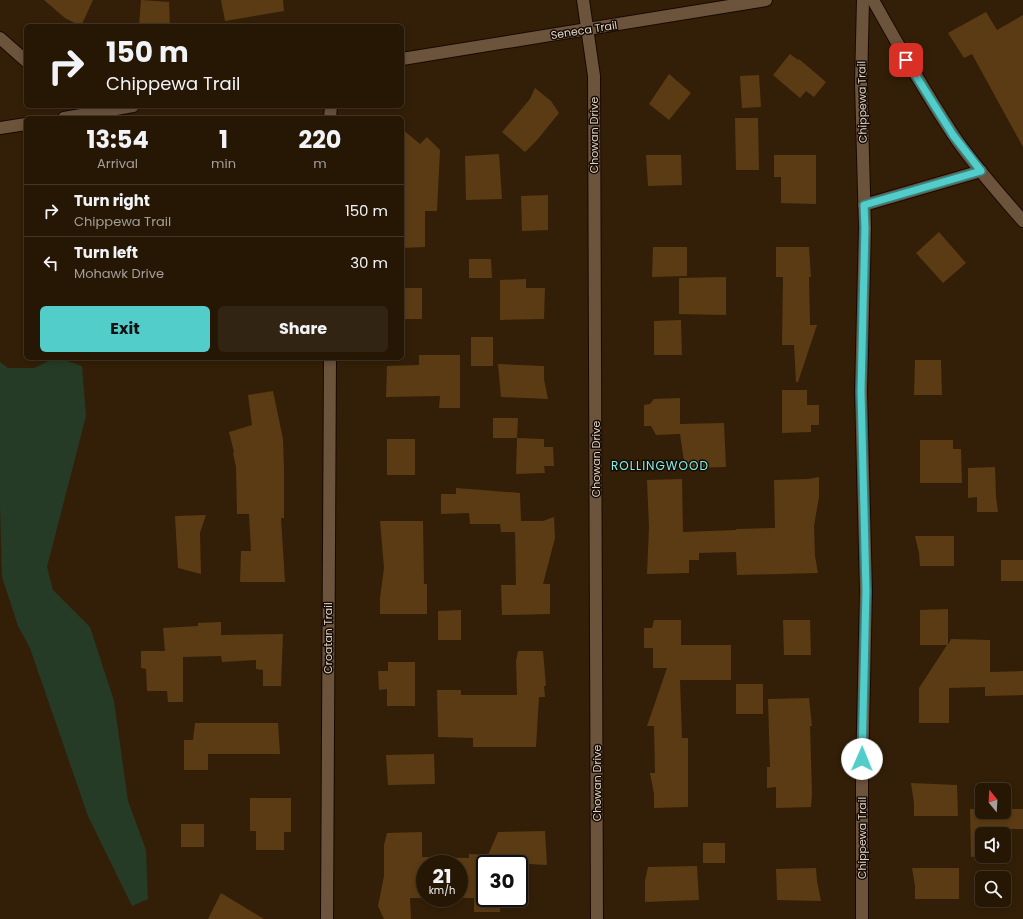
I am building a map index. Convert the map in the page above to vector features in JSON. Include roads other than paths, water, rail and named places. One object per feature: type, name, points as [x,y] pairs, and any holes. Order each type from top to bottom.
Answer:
[{"type":"street","name":"Chowan Drive","points":[[583,0],[594,76],[597,919]]},
{"type":"street","name":"Seneca Trail","points":[[404,59],[766,0]]},
{"type":"street","name":"Chippewa Trail","points":[[862,919],[862,774],[866,591],[861,391],[865,228],[861,83],[863,0]]},
{"type":"street","points":[[873,0],[913,72],[953,135],[1023,221]]},
{"type":"street","points":[[0,38],[24,59]]},
{"type":"street","points":[[67,115],[118,108]]},
{"type":"street","points":[[0,128],[24,124]]},
{"type":"street","points":[[864,205],[981,171]]},
{"type":"street","name":"Croatan Trail","points":[[327,919],[330,360]]},
{"type":"district","name":"ROLLINGWOOD","points":[[660,465]]}]
